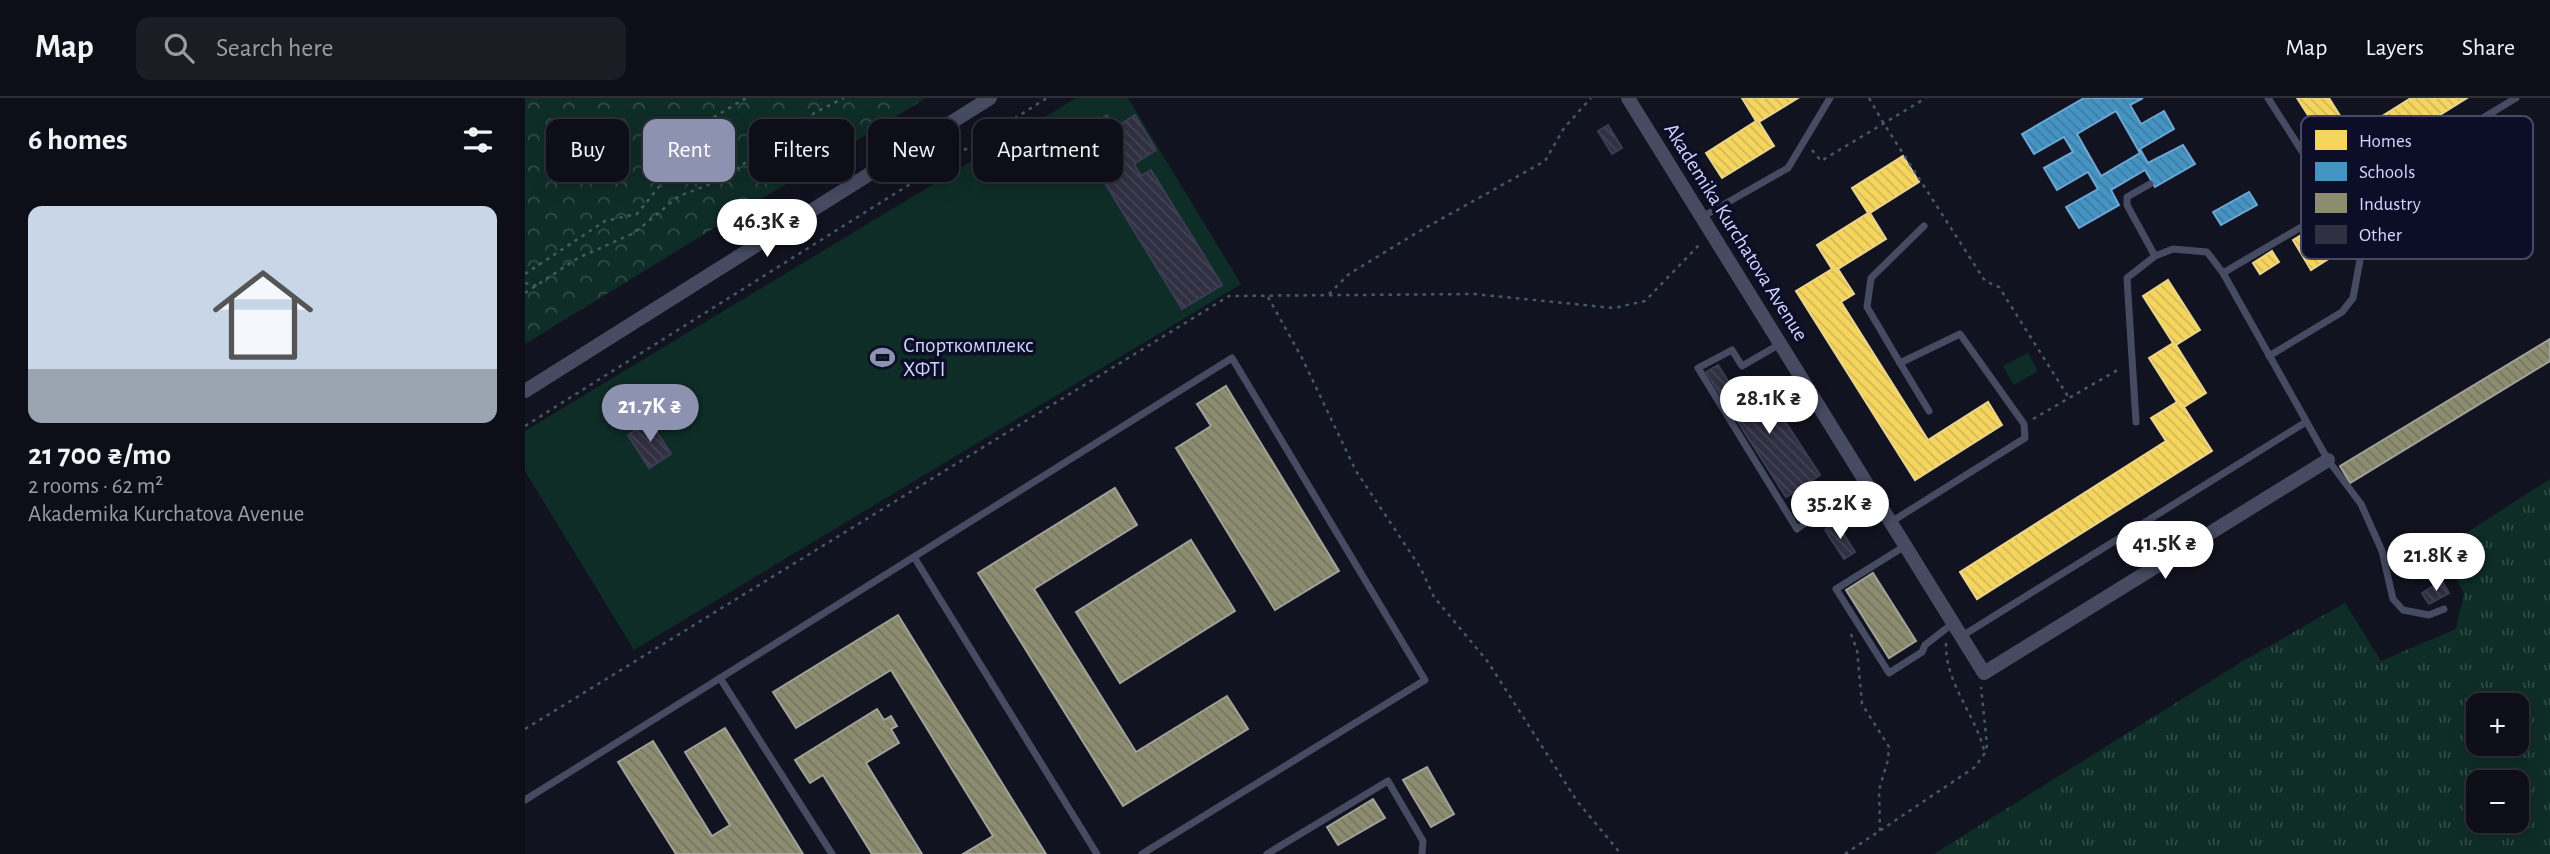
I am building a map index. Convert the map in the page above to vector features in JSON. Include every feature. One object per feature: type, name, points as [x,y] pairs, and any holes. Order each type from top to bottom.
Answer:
[{"type":"street","points":[[525,391],[990,98]]},
{"type":"street","name":"Akademika Kurchatova Avenue","points":[[1629,98],[1984,673]]},
{"type":"street","points":[[1984,673],[2328,460]]},
{"type":"lane","points":[[1702,217],[1788,168],[1830,98]]},
{"type":"lane","points":[[2267,98],[2301,150]]},
{"type":"lane","points":[[2486,116],[2516,98]]},
{"type":"lane","points":[[2150,184],[2127,197],[2127,205],[2155,256]]},
{"type":"lane","points":[[1924,226],[1871,278],[1867,307],[1929,411]]},
{"type":"lane","points":[[2223,273],[2301,227]]},
{"type":"lane","points":[[2136,422],[2127,278],[2155,256],[2173,248],[2207,252],[2223,273],[2328,460],[2361,504],[2382,551],[2393,599],[2403,610],[2429,615],[2444,609]]},
{"type":"lane","points":[[2269,356],[2342,312],[2353,298],[2360,259]]},
{"type":"lane","points":[[1891,522],[2025,438],[2024,424],[1960,334],[1900,363]]},
{"type":"lane","points":[[1780,343],[1742,366],[1732,350],[1698,369],[1797,529],[1865,481]]},
{"type":"lane","points":[[525,800],[1232,358],[1425,680],[1142,854]]},
{"type":"lane","points":[[1962,637],[2306,422]]},
{"type":"lane","points":[[1905,545],[1836,589],[1889,673],[1922,652],[1925,645],[1952,624]]},
{"type":"lane","points":[[914,557],[1097,854]]},
{"type":"lane","points":[[720,678],[832,854]]},
{"type":"lane","points":[[1267,854],[1388,781],[1423,841],[1422,854]]},
{"type":"path","points":[[525,274],[605,221],[637,214],[686,153],[694,129],[746,98]]},
{"type":"path","points":[[525,293],[578,258],[634,233],[679,196],[721,180],[816,112],[844,98]]},
{"type":"path","points":[[525,426],[1047,98]]},
{"type":"path","points":[[1329,293],[1349,274],[1545,161],[1564,128],[1591,98]]},
{"type":"path","points":[[1869,98],[1985,281],[1999,287],[2069,397]]},
{"type":"path","points":[[1803,139],[1821,161],[1926,98]]},
{"type":"path","points":[[525,282],[537,286]]},
{"type":"path","points":[[1268,297],[1303,358],[1356,471],[1420,567],[1434,597],[1488,662],[1577,801],[1621,854]]},
{"type":"path","points":[[2024,424],[2132,362]]},
{"type":"path","points":[[1850,611],[1846,624],[1857,650],[1862,704],[1889,747],[1879,790],[1880,832]]},
{"type":"path","points":[[1952,624],[1946,639],[1945,660],[1955,688],[1966,703],[1979,732],[1985,753]]},
{"type":"path","points":[[1845,854],[1975,767],[1987,745],[1981,687],[1984,673]]},
{"type":"green space","points":[[525,98],[926,98],[892,119],[868,119],[868,134],[854,142],[854,119],[749,119],[749,182],[789,182],[525,344]]},
{"type":"green space","name":"Спорткомплекс ХФТІ","points":[[1076,98],[1128,98],[1241,284],[634,650],[525,471],[525,431],[937,182],[959,182],[959,169],[973,160],[973,182],[1123,182],[1123,119],[1041,119]]},
{"type":"green space","points":[[2028,353],[2038,371],[2014,385],[2003,366]]},
{"type":"green space","points":[[2550,479],[2550,854],[1934,854],[2243,661],[2345,603],[2381,661],[2456,629],[2464,593],[2440,550]]},
{"type":"building: Homes","points":[[1742,98],[1798,98],[1759,122],[1774,146],[1722,178],[1706,153],[1756,121]]},
{"type":"building: Homes","points":[[2297,98],[2329,98],[2340,116],[2309,116]]},
{"type":"building: Homes","points":[[2411,98],[2467,98],[2438,116],[2382,116]]},
{"type":"building: Homes","points":[[1903,156],[1919,182],[1870,213],[1886,239],[1838,269],[1854,294],[1841,302],[1928,440],[1988,402],[2002,425],[1915,480],[1796,291],[1832,269],[1817,245],[1868,213],[1852,188]]},
{"type":"building: Homes","points":[[2301,235],[2301,253],[2293,240]]},
{"type":"building: Homes","points":[[2272,251],[2279,262],[2260,274],[2253,263]]},
{"type":"building: Homes","points":[[2304,259],[2328,259],[2311,270]]},
{"type":"building: Homes","points":[[2168,280],[2200,330],[2176,345],[2206,393],[2184,407],[2212,451],[1977,599],[1960,572],[2166,441],[2151,418],[2177,402],[2149,358],[2173,343],[2143,296]]},
{"type":"building: Schools","points":[[2084,98],[2143,98],[2130,105],[2141,124],[2164,111],[2174,129],[2140,149],[2148,163],[2183,145],[2195,164],[2155,187],[2145,170],[2111,190],[2119,205],[2079,228],[2066,207],[2098,189],[2088,172],[2057,190],[2044,168],[2073,152],[2064,137],[2034,154],[2022,134]],"holes":[[[2116,111],[2140,153],[2101,176],[2077,134]]]},
{"type":"building: Schools","points":[[2249,192],[2257,205],[2221,225],[2213,212]]},
{"type":"building: Industry","points":[[2550,339],[2550,361],[2350,483],[2340,466]]},
{"type":"building: Industry","points":[[1226,386],[1339,571],[1275,610],[1176,448],[1211,426],[1197,404]]},
{"type":"building: Industry","points":[[1115,488],[1137,525],[1034,589],[1136,752],[1227,696],[1248,729],[1123,806],[978,573]]},
{"type":"building: Industry","points":[[1191,540],[1235,611],[1120,683],[1076,612]]},
{"type":"building: Industry","points":[[1873,573],[1916,641],[1889,658],[1846,590]]},
{"type":"building: Industry","points":[[898,615],[1046,854],[963,854],[993,836],[891,670],[796,728],[773,692]]},
{"type":"building: Industry","points":[[877,709],[884,720],[891,716],[897,726],[891,729],[899,743],[866,763],[922,854],[872,854],[823,775],[810,783],[795,760]]},
{"type":"building: Industry","points":[[725,728],[803,854],[676,854],[618,762],[653,741],[712,836],[730,825],[685,752]]},
{"type":"building: Industry","points":[[1427,767],[1454,814],[1431,827],[1403,780]]},
{"type":"building: Industry","points":[[1373,799],[1385,818],[1338,845],[1327,827]]},
{"type":"building: Other","points":[[1135,115],[1156,150],[1134,164],[1141,176],[1151,170],[1222,285],[1182,309],[1104,182],[1123,182],[1123,123]]},
{"type":"building: Other","points":[[1608,125],[1622,148],[1612,154],[1598,131]]},
{"type":"building: Other","points":[[1718,365],[1742,403],[1764,389],[1820,475],[1786,497],[1706,372]]},
{"type":"building: Other","points":[[650,421],[671,454],[649,468],[628,435]]},
{"type":"building: Other","points":[[1836,522],[1855,552],[1844,559],[1825,530]]},
{"type":"building: Other","points":[[2442,581],[2449,593],[2429,604],[2422,593]]},
{"type":"place","name":"Спорткомплекс ХФТІ","points":[[883,357]]}]
